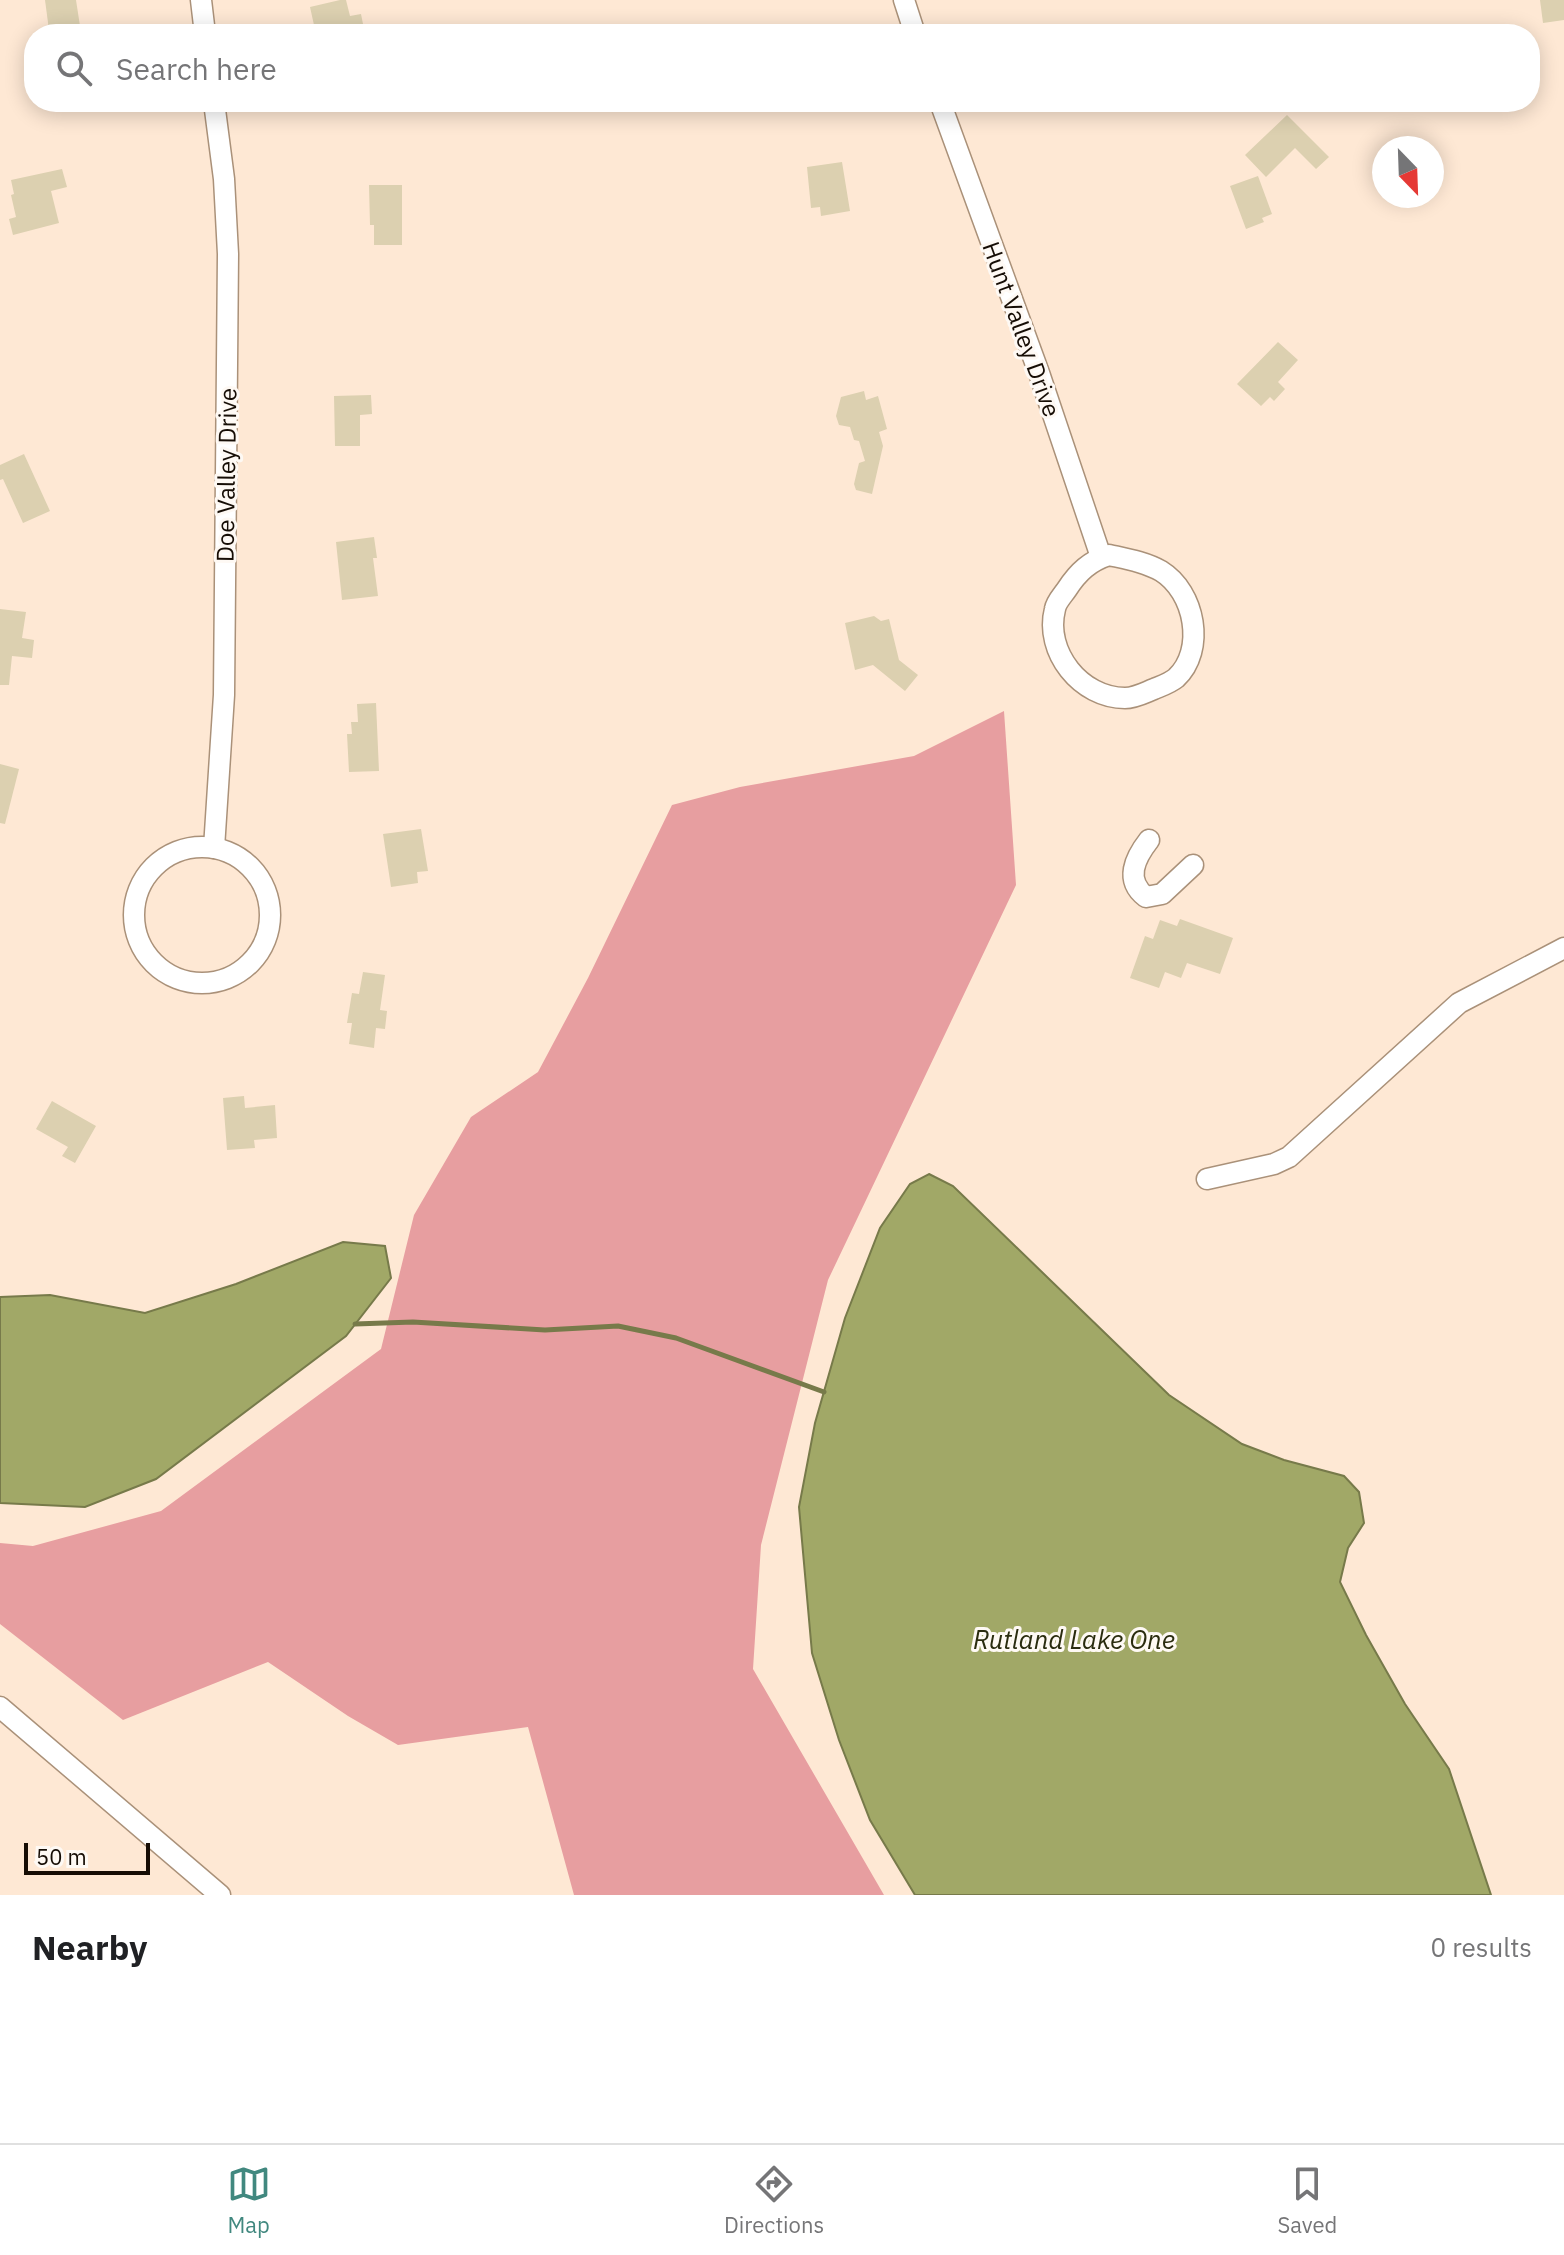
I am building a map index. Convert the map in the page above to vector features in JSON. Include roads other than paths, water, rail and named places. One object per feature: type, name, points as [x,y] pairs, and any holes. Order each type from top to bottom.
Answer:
[{"type":"street","points":[[201,0],[204,24]]},
{"type":"street","points":[[904,0],[912,24]]},
{"type":"street","name":"Doe Valley Drive","points":[[214,848],[224,695],[228,254],[224,179],[215,112]]},
{"type":"street","name":"Hunt Valley Drive","points":[[944,112],[1039,373],[1101,557]]},
{"type":"street","points":[[1109,555],[1148,564],[1174,581],[1191,610],[1194,630],[1190,659],[1176,678],[1136,697],[1122,698],[1086,687],[1066,667],[1054,640],[1055,608],[1074,577],[1101,557],[1109,555]]},
{"type":"street","points":[[1149,840],[1138,854],[1133,868],[1133,879],[1146,897],[1162,894],[1193,865]]},
{"type":"street","points":[[191,847],[214,848],[233,854],[249,865],[262,883],[269,904],[269,926],[262,948],[247,965],[228,977],[206,982],[185,981],[165,972],[148,957],[137,936],[134,911],[139,888],[151,869],[170,855],[191,847]]},
{"type":"street","points":[[1207,1179],[1274,1164],[1289,1157],[1459,1003],[1564,948]]},
{"type":"street","points":[[0,1707],[220,1895]]},
{"type":"water","name":"Rutland Lake One","points":[[929,1174],[953,1186],[1169,1395],[1242,1444],[1284,1460],[1344,1476],[1359,1492],[1364,1523],[1348,1548],[1340,1582],[1405,1704],[1449,1769],[1491,1895],[915,1895],[870,1820],[839,1740],[812,1653],[799,1507],[815,1423],[845,1318],[880,1228],[910,1184]]},
{"type":"water","points":[[343,1242],[385,1246],[391,1278],[346,1336],[156,1479],[85,1507],[0,1503],[0,1297],[50,1295],[145,1313],[236,1284]]},
{"type":"waterway","points":[[355,1324],[413,1322],[545,1330],[618,1326],[676,1338],[824,1392]]}]
